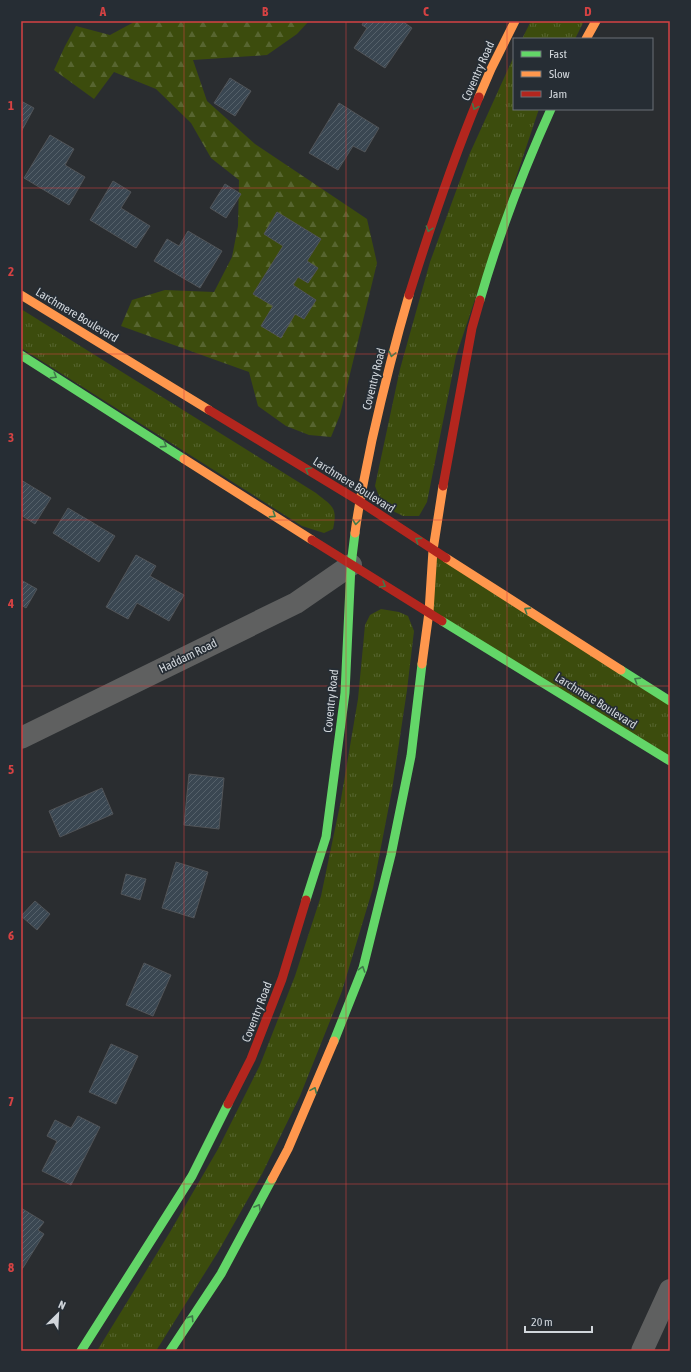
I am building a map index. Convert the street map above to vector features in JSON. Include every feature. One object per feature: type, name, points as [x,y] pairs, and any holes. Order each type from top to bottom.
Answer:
[{"type":"street","name":"Coventry Road","points":[[81,1351],[192,1176],[251,1059],[282,979],[326,837],[345,693],[351,565],[359,501],[369,451],[393,350],[428,233],[463,136],[491,69],[515,21]]},
{"type":"street","points":[[587,38],[596,21]]},
{"type":"street","points":[[170,1351],[221,1274],[288,1149],[326,1062],[362,968],[391,855],[411,756],[429,612],[433,550],[439,508],[472,328],[492,258],[530,156],[551,110]]},
{"type":"street","name":"Larchmere Boulevard","points":[[21,295],[359,501],[670,701]]},
{"type":"street","name":"Larchmere Boulevard","points":[[21,355],[351,565],[670,761]]},
{"type":"street","name":"Haddam Road","points":[[21,738],[296,603],[351,565]]},
{"type":"street","points":[[642,1351],[670,1290]]},
{"type":"green space","points":[[136,21],[309,21],[297,34],[267,55],[193,60],[207,101],[255,144],[367,219],[377,263],[340,415],[331,437],[309,435],[286,426],[258,406],[249,372],[121,326],[132,300],[165,290],[214,292],[232,257],[238,226],[239,180],[211,158],[191,123],[156,89],[114,72],[94,99],[54,70],[76,26],[110,35]]},
{"type":"green space","points":[[531,21],[584,21],[576,38],[522,38]]},
{"type":"green space","points":[[513,58],[513,110],[539,110],[456,356],[427,502],[419,516],[403,516],[383,506],[375,486],[400,369],[430,262],[470,153]]},
{"type":"green space","points":[[21,309],[316,493],[330,504],[334,511],[335,516],[333,529],[324,533],[302,526],[21,348]]},
{"type":"green space","points":[[433,550],[670,701],[670,761],[429,612]]},
{"type":"green space","points":[[381,609],[399,612],[408,616],[414,631],[392,790],[373,888],[342,991],[300,1096],[262,1174],[218,1252],[156,1351],[97,1351],[170,1232],[218,1149],[260,1065],[295,976],[321,896],[340,805],[358,699],[365,625],[370,615]]},
{"type":"building","points":[[364,21],[402,21],[412,28],[385,68],[354,48],[367,28],[362,25]]},
{"type":"building","points":[[230,78],[251,91],[235,116],[214,103]]},
{"type":"building","points":[[21,101],[34,108],[21,132]]},
{"type":"building","points":[[339,103],[379,128],[365,152],[353,146],[338,170],[309,153]]},
{"type":"building","points":[[50,135],[74,149],[65,165],[85,177],[69,205],[24,178]]},
{"type":"building","points":[[113,181],[131,192],[121,208],[150,226],[136,248],[90,220]]},
{"type":"building","points":[[225,184],[241,194],[226,218],[210,208]]},
{"type":"building","points":[[277,212],[321,239],[307,261],[318,268],[308,283],[298,277],[293,285],[316,300],[304,319],[295,314],[281,338],[261,326],[273,306],[253,294],[283,246],[264,234]]},
{"type":"building","points":[[188,231],[222,251],[200,288],[154,261],[167,239],[179,246]]},
{"type":"building","points":[[21,480],[51,498],[35,524],[21,515]]},
{"type":"building","points":[[68,508],[115,536],[99,562],[53,533]]},
{"type":"building","points":[[136,555],[156,566],[150,576],[184,595],[169,621],[137,603],[128,619],[106,607]]},
{"type":"building","points":[[21,580],[37,589],[26,608],[21,605]]},
{"type":"building","points":[[189,774],[224,778],[219,829],[184,825]]},
{"type":"building","points":[[102,788],[113,814],[60,837],[49,811]]},
{"type":"building","points":[[176,862],[208,872],[194,918],[162,908]]},
{"type":"building","points":[[126,874],[146,879],[140,900],[121,894]]},
{"type":"building","points":[[35,901],[50,914],[37,930],[21,916]]},
{"type":"building","points":[[144,963],[171,975],[153,1016],[126,1005]]},
{"type":"building","points":[[111,1044],[138,1056],[116,1104],[89,1092]]},
{"type":"building","points":[[78,1116],[100,1127],[71,1185],[42,1171],[57,1141],[47,1136],[55,1120],[71,1128]]},
{"type":"building","points":[[21,1208],[44,1222],[38,1230],[44,1234],[21,1271]]},
{"type":"traffic: fast","points":[[480,300],[512,203],[551,110]]},
{"type":"traffic: fast","points":[[21,355],[184,459]]},
{"type":"traffic: fast","points":[[306,900],[326,837],[345,693],[351,565],[355,533]]},
{"type":"traffic: fast","points":[[442,621],[670,761]]},
{"type":"traffic: fast","points":[[334,1041],[363,968],[391,855],[411,756],[422,664]]},
{"type":"traffic: fast","points":[[621,670],[670,701]]},
{"type":"traffic: fast","points":[[81,1351],[192,1176],[228,1104]]},
{"type":"traffic: fast","points":[[170,1351],[221,1274],[272,1179]]},
{"type":"traffic: slow","points":[[479,97],[515,21]]},
{"type":"traffic: slow","points":[[587,38],[596,21]]},
{"type":"traffic: slow","points":[[21,295],[209,410]]},
{"type":"traffic: slow","points":[[355,533],[372,440],[389,367],[409,295]]},
{"type":"traffic: slow","points":[[184,459],[312,540]]},
{"type":"traffic: slow","points":[[422,664],[429,612],[433,550],[443,486]]},
{"type":"traffic: slow","points":[[446,558],[621,670]]},
{"type":"traffic: slow","points":[[272,1179],[288,1149],[334,1041]]},
{"type":"traffic: jam","points":[[409,295],[442,195],[479,97]]},
{"type":"traffic: jam","points":[[443,486],[472,328],[480,300]]},
{"type":"traffic: jam","points":[[209,410],[359,501],[446,558]]},
{"type":"traffic: jam","points":[[312,540],[442,621]]},
{"type":"traffic: jam","points":[[228,1104],[251,1059],[282,979],[306,900]]}]
